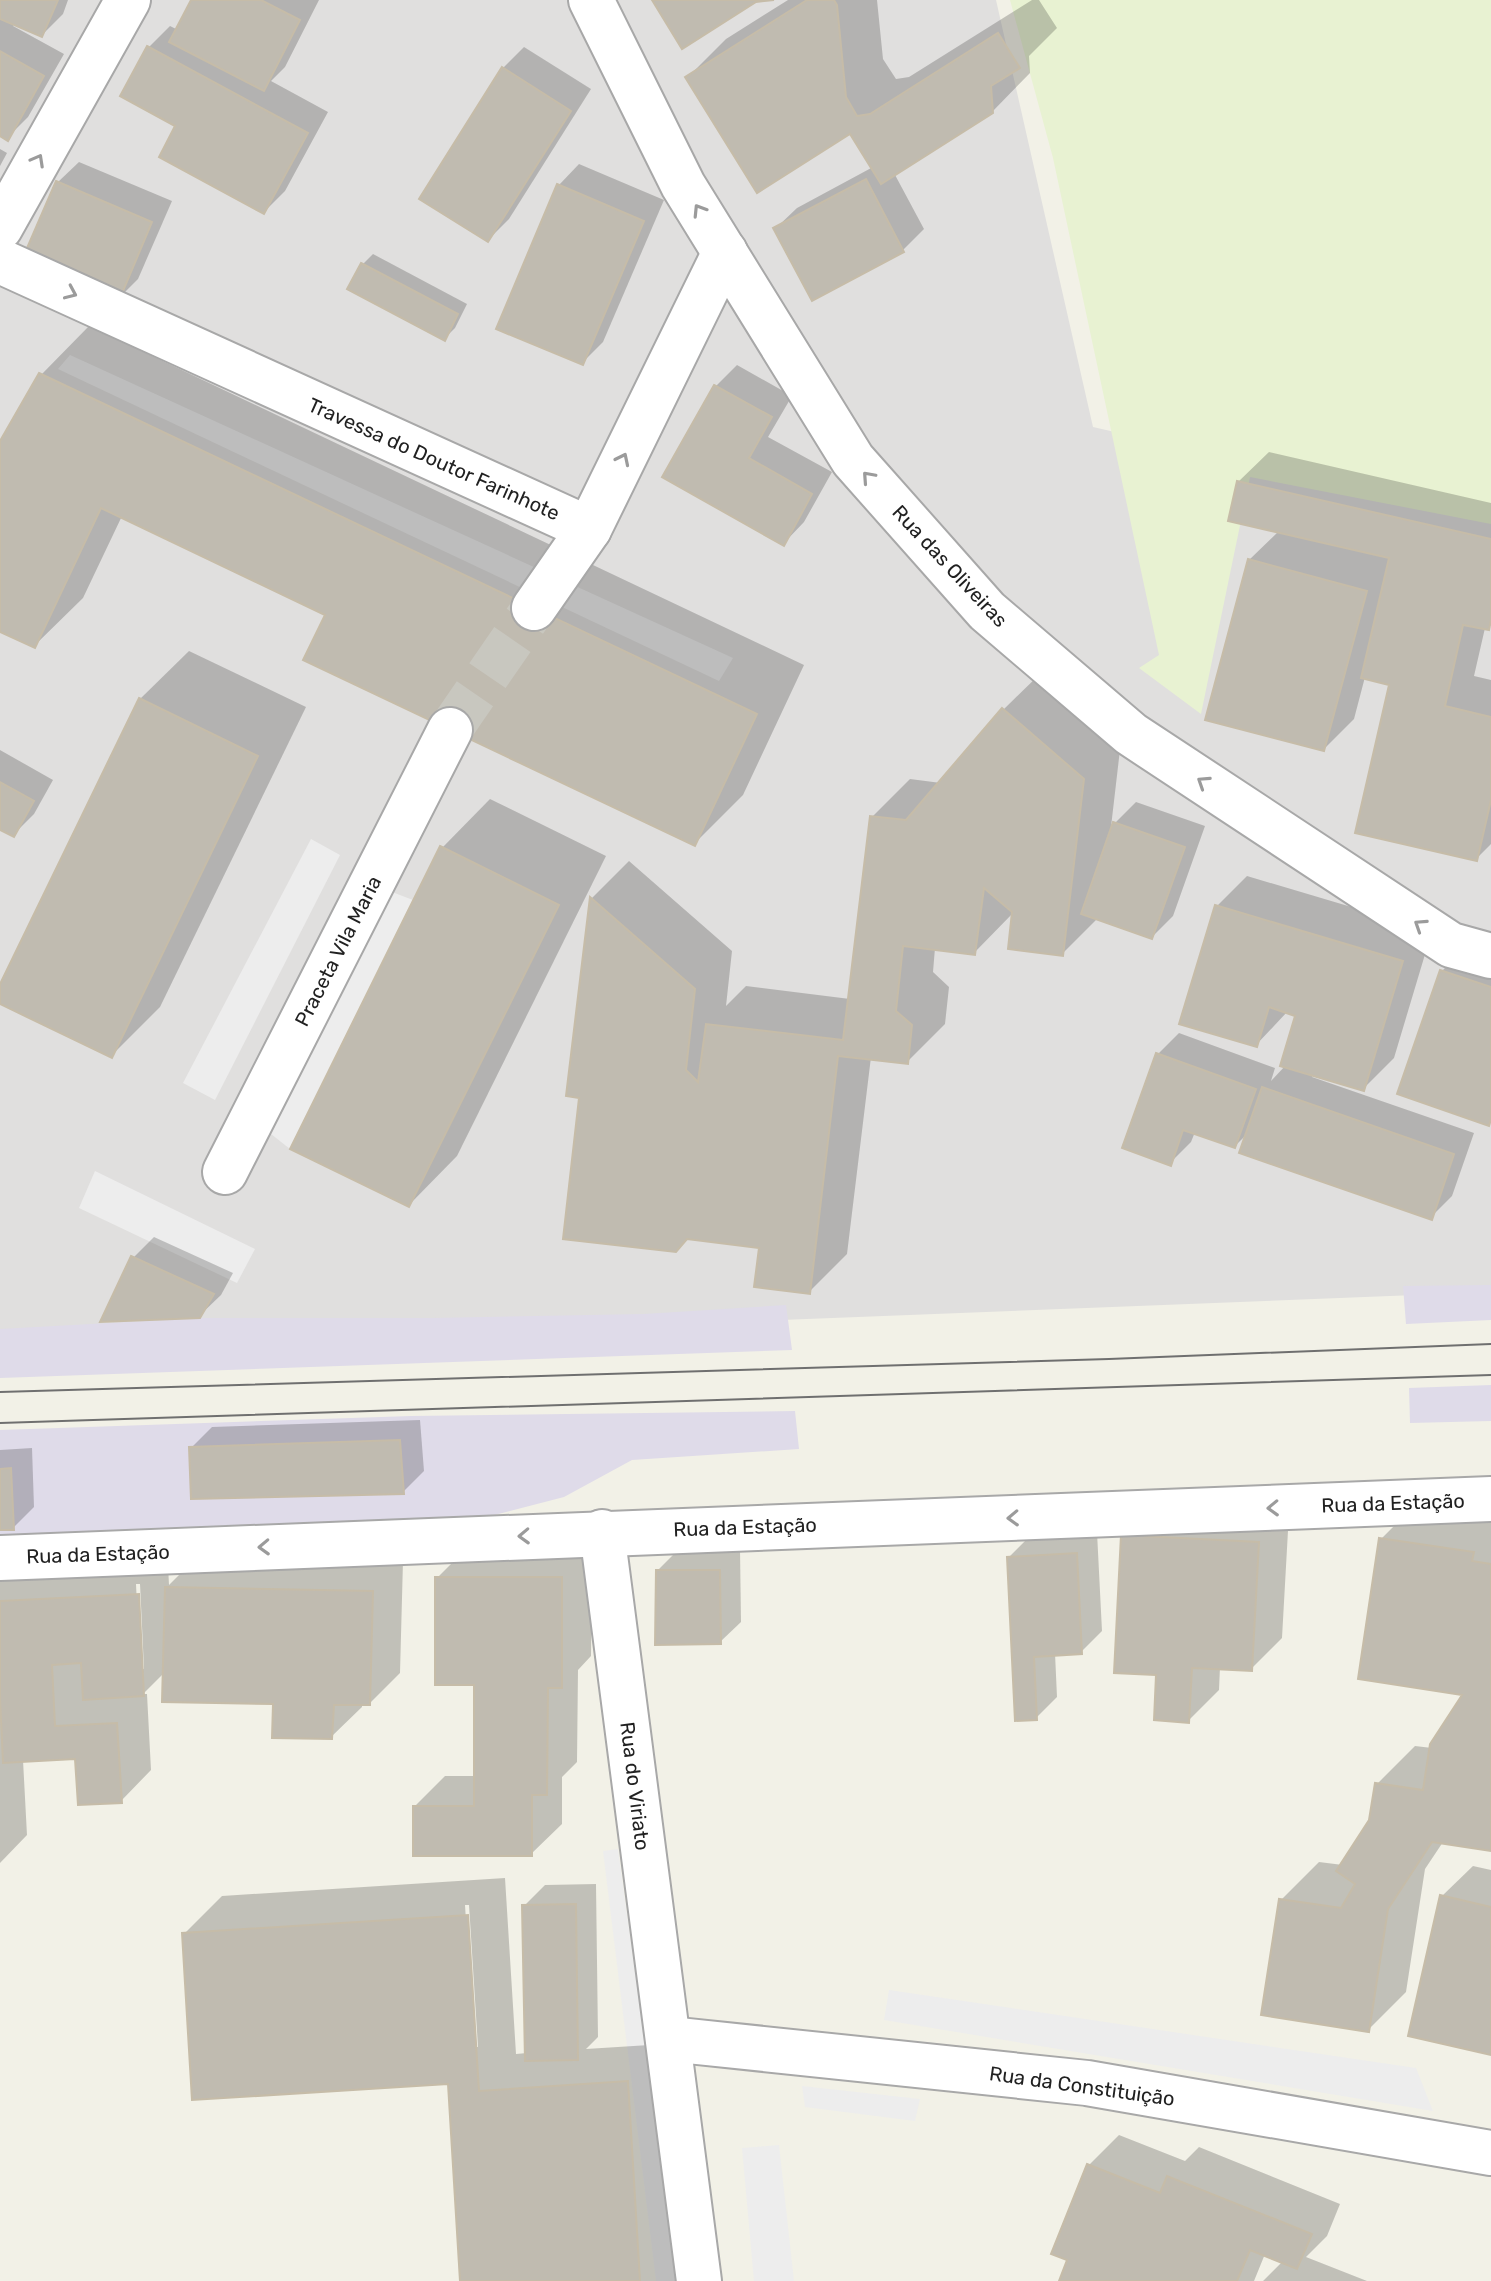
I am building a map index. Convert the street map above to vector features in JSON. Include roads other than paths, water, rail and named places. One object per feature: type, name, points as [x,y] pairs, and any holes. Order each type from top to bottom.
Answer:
[{"type":"street","points":[[0,228],[128,0]]},
{"type":"street","name":"Rua das Oliveiras","points":[[591,0],[683,185],[853,460],[987,611],[1131,734],[1451,945],[1491,956]]},
{"type":"street","points":[[534,608],[589,529],[725,252]]},
{"type":"street","name":"Travessa do Doutor Farinhote","points":[[0,261],[589,529]]},
{"type":"street","name":"Praceta Vila Maria","points":[[225,1172],[450,730]]},
{"type":"street","name":"Rua da Estação","points":[[0,1558],[1491,1499]]},
{"type":"street","name":"Rua do Viriato","points":[[602,1532],[699,2281]]},
{"type":"street","name":"Rua da Constituição","points":[[669,2039],[1087,2083],[1491,2153]]},
{"type":"tunnel","points":[[450,730],[534,608]]},
{"type":"tram line","points":[[0,1392],[1109,1359],[1491,1344]]},
{"type":"tram line","points":[[0,1423],[1491,1375]]}]
